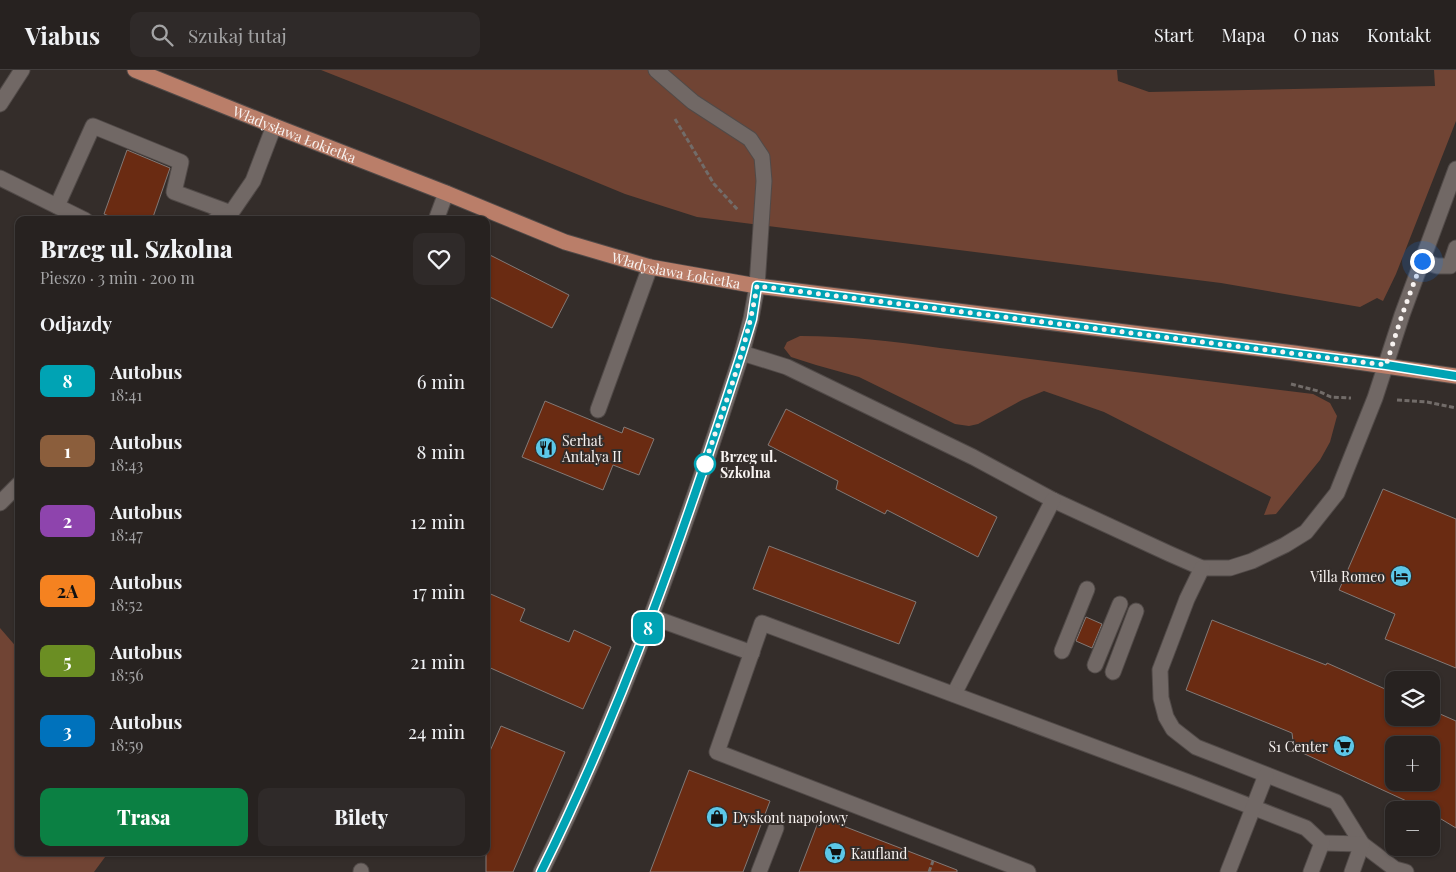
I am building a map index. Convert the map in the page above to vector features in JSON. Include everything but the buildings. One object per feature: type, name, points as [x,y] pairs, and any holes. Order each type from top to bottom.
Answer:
[{"type":"main road","name":"Władysława Łokietka","points":[[135,70],[565,242],[650,267],[757,286],[1386,365],[1456,376]]},
{"type":"street","points":[[0,104],[22,70]]},
{"type":"street","points":[[541,872],[603,737],[652,617],[742,352],[752,319],[757,286],[764,181],[762,157],[750,139],[694,102],[656,70]]},
{"type":"street","points":[[57,206],[93,126],[181,162],[174,192],[231,213]]},
{"type":"street","points":[[224,216],[231,213],[253,181],[274,126]]},
{"type":"street","points":[[742,352],[787,367],[973,457],[1053,500],[1202,568],[1230,568],[1285,545],[1306,532],[1337,493],[1375,398],[1402,315],[1456,169]]},
{"type":"street","points":[[0,178],[77,216]]},
{"type":"street","points":[[437,216],[446,193]]},
{"type":"street","points":[[1422,261],[1436,266],[1450,266],[1456,248]]},
{"type":"street","points":[[598,410],[650,267]]},
{"type":"street","points":[[0,503],[15,488]]},
{"type":"street","points":[[954,694],[1053,500]]},
{"type":"street","points":[[1202,568],[1187,599],[1160,670],[1160,698],[1166,717],[1173,729],[1196,747],[1336,802],[1362,844],[1398,871]]},
{"type":"street","points":[[1062,651],[1087,590]]},
{"type":"street","points":[[1095,665],[1120,604]]},
{"type":"street","points":[[1113,672],[1136,611]]},
{"type":"street","points":[[652,617],[752,653]]},
{"type":"street","points":[[1028,872],[717,752],[762,623],[1306,828],[1322,843],[1362,844]]},
{"type":"street","points":[[1228,872],[1266,775]]},
{"type":"street","points":[[759,872],[776,828]]},
{"type":"street","points":[[1311,872],[1322,843]]},
{"type":"street","points":[[1352,872],[1362,844]]},
{"type":"path","points":[[672,114],[714,184],[744,216]]},
{"type":"shaded area","points":[[321,70],[1117,70],[1118,81],[1149,92],[1435,86],[1434,70],[1456,70],[1456,121],[1396,274],[1383,301],[1377,298],[1360,307],[1221,283],[697,217],[625,194]]},
{"type":"shaded area","points":[[800,336],[888,341],[1313,394],[1330,403],[1337,416],[1330,442],[1320,460],[1276,514],[1264,515],[1271,497],[1104,412],[1044,391],[1022,400],[978,424],[969,426],[955,424],[859,377],[791,357],[784,348],[787,342]]},
{"type":"shaded area","points":[[0,628],[15,645],[15,856],[106,856],[94,872],[0,872]]},
{"type":"bus line","name":"8","points":[[541,872],[603,737],[652,617],[729,394],[752,319],[757,286],[1386,365],[1456,376]]},
{"type":"place","name":"Serhat Antalya II","points":[[546,448]]},
{"type":"place","name":"Brzeg ul. Szkolna","points":[[705,464]]},
{"type":"place","name":"Villa Romeo","points":[[1401,576]]},
{"type":"place","name":"S1 Center","points":[[1344,746]]},
{"type":"place","name":"Dyskont napojowy","points":[[717,817]]},
{"type":"place","name":"Kaufland","points":[[835,853]]},
{"type":"route","points":[[705,464],[704,466],[752,319],[757,286],[1386,365],[1422,261]]}]
